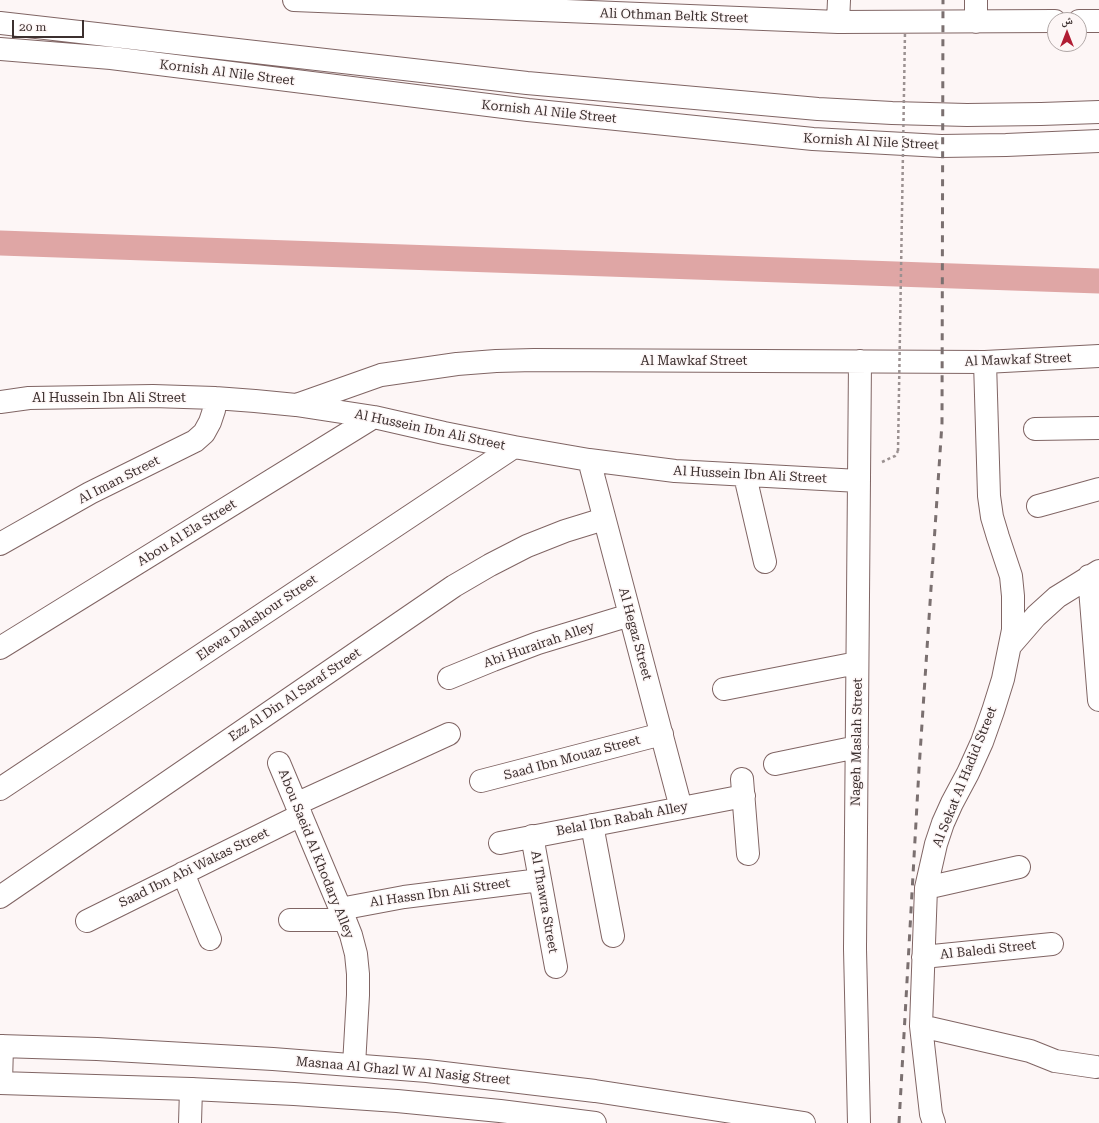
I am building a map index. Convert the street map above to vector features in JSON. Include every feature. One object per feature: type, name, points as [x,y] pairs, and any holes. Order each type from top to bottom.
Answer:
[{"type":"street","name":"Ali Othman Beltk Street","points":[[294,0],[729,9],[838,22],[1047,21]]},
{"type":"street","points":[[838,22],[839,0]]},
{"type":"street","points":[[976,0],[976,22]]},
{"type":"street","points":[[1087,21],[1099,21]]},
{"type":"street","name":"Kornish Al Nile Street","points":[[0,23],[526,83],[818,109],[967,115],[1099,112]]},
{"type":"street","name":"Kornish Al Nile Street","points":[[0,49],[111,58],[520,109],[813,139],[941,146],[1013,145],[1099,141]]},
{"type":"street","name":"Al Mawkaf Street","points":[[296,405],[381,375],[457,364],[534,360],[985,362],[1099,356]]},
{"type":"street","name":"Nageh Maslah Street","points":[[859,1123],[855,949],[860,361]]},
{"type":"street","name":"Al Sekat Al Hadid Street","points":[[934,1123],[931,1114],[921,1026],[926,888],[936,844],[952,803],[979,748],[993,711],[1003,679],[1013,630],[1013,596],[1010,576],[992,517],[989,496],[985,362]]},
{"type":"street","name":"Al Hussein Ibn Ali Street","points":[[0,402],[29,398],[153,396],[215,398],[296,405],[374,417],[514,447],[589,460],[675,471],[859,482]]},
{"type":"street","name":"Al Iman Street","points":[[0,544],[90,493],[195,441],[204,433],[210,422],[214,410],[215,398]]},
{"type":"street","name":"Abou Al Ela Street","points":[[0,648],[374,417]]},
{"type":"street","points":[[1035,429],[1099,428]]},
{"type":"street","name":"Elewa Dahshour Street","points":[[0,789],[514,447]]},
{"type":"street","name":"Al Hegaz Street","points":[[589,460],[681,808]]},
{"type":"street","points":[[745,476],[765,562]]},
{"type":"street","points":[[1038,506],[1099,489]]},
{"type":"street","name":"Ezz Al Din Al Saraf Street","points":[[0,897],[454,586],[526,546],[565,531],[604,519]]},
{"type":"street","points":[[1010,646],[1036,616],[1057,597],[1094,574],[1099,700]]},
{"type":"street","name":"Abi Hurairah Alley","points":[[449,678],[538,643],[630,615]]},
{"type":"street","points":[[724,689],[857,663]]},
{"type":"street","name":"Saad Ibn Abi Wakas Street","points":[[87,921],[183,873],[299,809],[449,734]]},
{"type":"street","name":"Saad Ibn Mouaz Street","points":[[481,781],[662,734]]},
{"type":"street","points":[[775,764],[857,747]]},
{"type":"street","name":"Abou Saeid Al Khodary Alley","points":[[279,763],[343,914],[356,954],[358,995],[354,1065]]},
{"type":"street","name":"Belal Ibn Rabah Alley","points":[[500,843],[681,808],[743,787],[748,854]]},
{"type":"street","points":[[592,825],[613,936]]},
{"type":"street","name":"Al Thawra Street","points":[[532,836],[556,967]]},
{"type":"street","points":[[926,888],[1019,866]]},
{"type":"street","points":[[183,873],[210,939]]},
{"type":"street","name":"Al Hassn Ibn Ali Street","points":[[290,920],[343,914],[404,897],[540,880]]},
{"type":"street","name":"Al Baledi Street","points":[[923,957],[1052,944]]},
{"type":"street","points":[[921,1026],[1030,1051],[1055,1061],[1096,1067]]},
{"type":"street","points":[[1,1046],[1,1083],[294,1094],[397,1101],[499,1117],[595,1123]]},
{"type":"street","name":"Masnaa Al Ghazl W Al Nasig Street","points":[[1,1046],[97,1049],[354,1065],[501,1079],[689,1114],[804,1123]]},
{"type":"street","points":[[190,1123],[192,1055]]},
{"type":"street","points":[[499,1117],[501,1079]]},
{"type":"path","points":[[898,451],[905,32]]},
{"type":"waterway","points":[[0,243],[1099,281]]},
{"type":"railway","points":[[899,1123],[919,769],[942,423],[943,0]]}]
